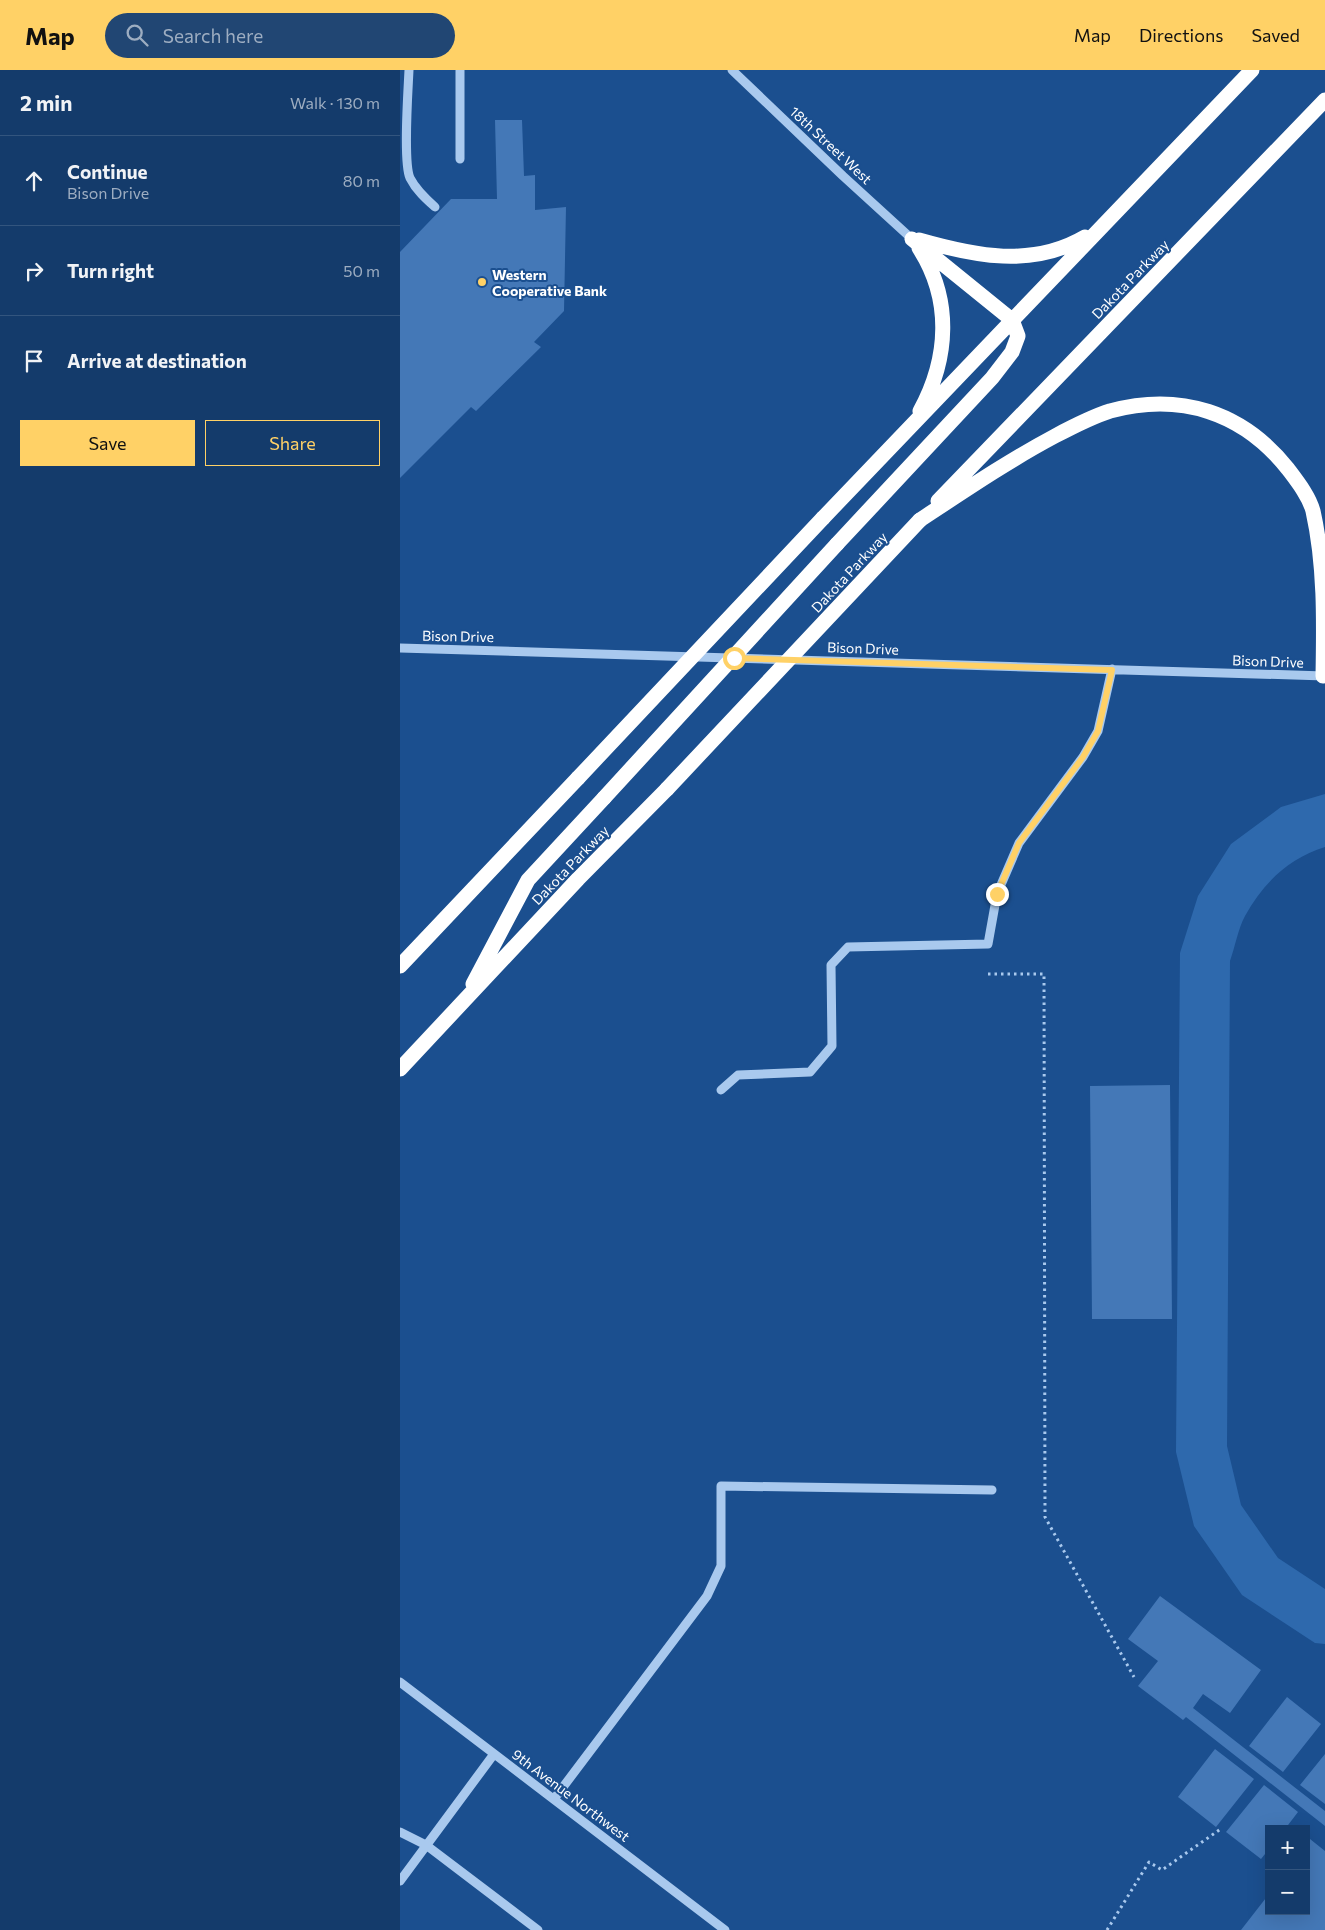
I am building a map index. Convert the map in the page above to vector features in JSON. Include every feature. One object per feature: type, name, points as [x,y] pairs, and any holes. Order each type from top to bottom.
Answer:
[{"type":"highway","points":[[400,966],[823,518],[1252,70]]},
{"type":"highway","name":"Dakota Parkway","points":[[400,1069],[920,520],[1325,100]]},
{"type":"highway","points":[[912,239],[972,253],[1009,257],[1035,256],[1066,248],[1102,228]]},
{"type":"highway","points":[[462,1003],[528,880],[992,378],[1007,358],[1018,336],[1012,320],[912,239]]},
{"type":"highway","points":[[912,239],[933,274],[944,314],[944,337],[939,361],[923,407],[913,425]]},
{"type":"highway","points":[[920,520],[1027,451],[1072,427],[1110,411],[1150,405],[1175,405],[1212,411],[1248,429],[1272,449],[1296,480],[1312,509],[1321,548],[1325,587],[1324,676]]},
{"type":"street","points":[[408,70],[407,155],[410,177],[420,193],[435,207]]},
{"type":"street","points":[[460,70],[460,159]]},
{"type":"street","name":"18th Street West","points":[[732,70],[912,239]]},
{"type":"street","name":"Bison Drive","points":[[400,648],[1324,676]]},
{"type":"street","points":[[721,1090],[738,1075],[810,1072],[832,1046],[831,965],[848,947],[988,944],[997,894],[1019,843],[1083,757],[1098,731],[1112,670]]},
{"type":"street","points":[[554,1799],[707,1596],[721,1566],[721,1486],[992,1490]]},
{"type":"street","name":"9th Avenue Northwest","points":[[400,1682],[725,1930]]},
{"type":"street","points":[[400,1880],[494,1754]]},
{"type":"street","points":[[400,1832],[426,1845],[538,1930]]},
{"type":"path","points":[[988,974],[1044,974],[1045,1517],[1134,1677]]},
{"type":"path","points":[[1107,1930],[1149,1862],[1162,1870],[1222,1828]]},
{"type":"shaded area","points":[[1325,794],[1325,847],[1289,865],[1278,873],[1260,893],[1252,904],[1238,932],[1230,961],[1227,1446],[1241,1505],[1278,1558],[1325,1589],[1325,1644],[1315,1643],[1242,1595],[1194,1526],[1176,1452],[1180,953],[1198,896],[1231,844],[1281,807]]},
{"type":"building","name":"Western Cooperative Bank","points":[[495,120],[522,120],[524,176],[535,175],[535,210],[566,207],[564,311],[534,342],[541,347],[476,411],[471,407],[400,478],[400,252],[451,199],[497,199]]},
{"type":"building","points":[[1170,1085],[1172,1319],[1092,1319],[1090,1086]]},
{"type":"building","points":[[1160,1596],[1261,1670],[1230,1713],[1203,1694],[1193,1708],[1325,1811],[1325,1826],[1186,1717],[1183,1720],[1138,1686],[1158,1661],[1128,1639]]},
{"type":"building","points":[[1287,1697],[1321,1724],[1283,1772],[1249,1746]]},
{"type":"building","points":[[1215,1749],[1254,1779],[1216,1827],[1178,1797]]},
{"type":"building","points":[[1325,1754],[1325,1804],[1300,1785]]},
{"type":"building","points":[[1264,1785],[1298,1812],[1288,1825],[1265,1825],[1265,1854],[1261,1859],[1226,1832]]},
{"type":"building","points":[[1310,1839],[1325,1851],[1325,1930],[1241,1930],[1265,1899],[1265,1915],[1310,1915]]},
{"type":"place","name":"Western Cooperative Bank","points":[[482,282]]},
{"type":"route","points":[[734,658],[1112,670],[1098,731],[1083,757],[1019,843],[997,894]]}]
